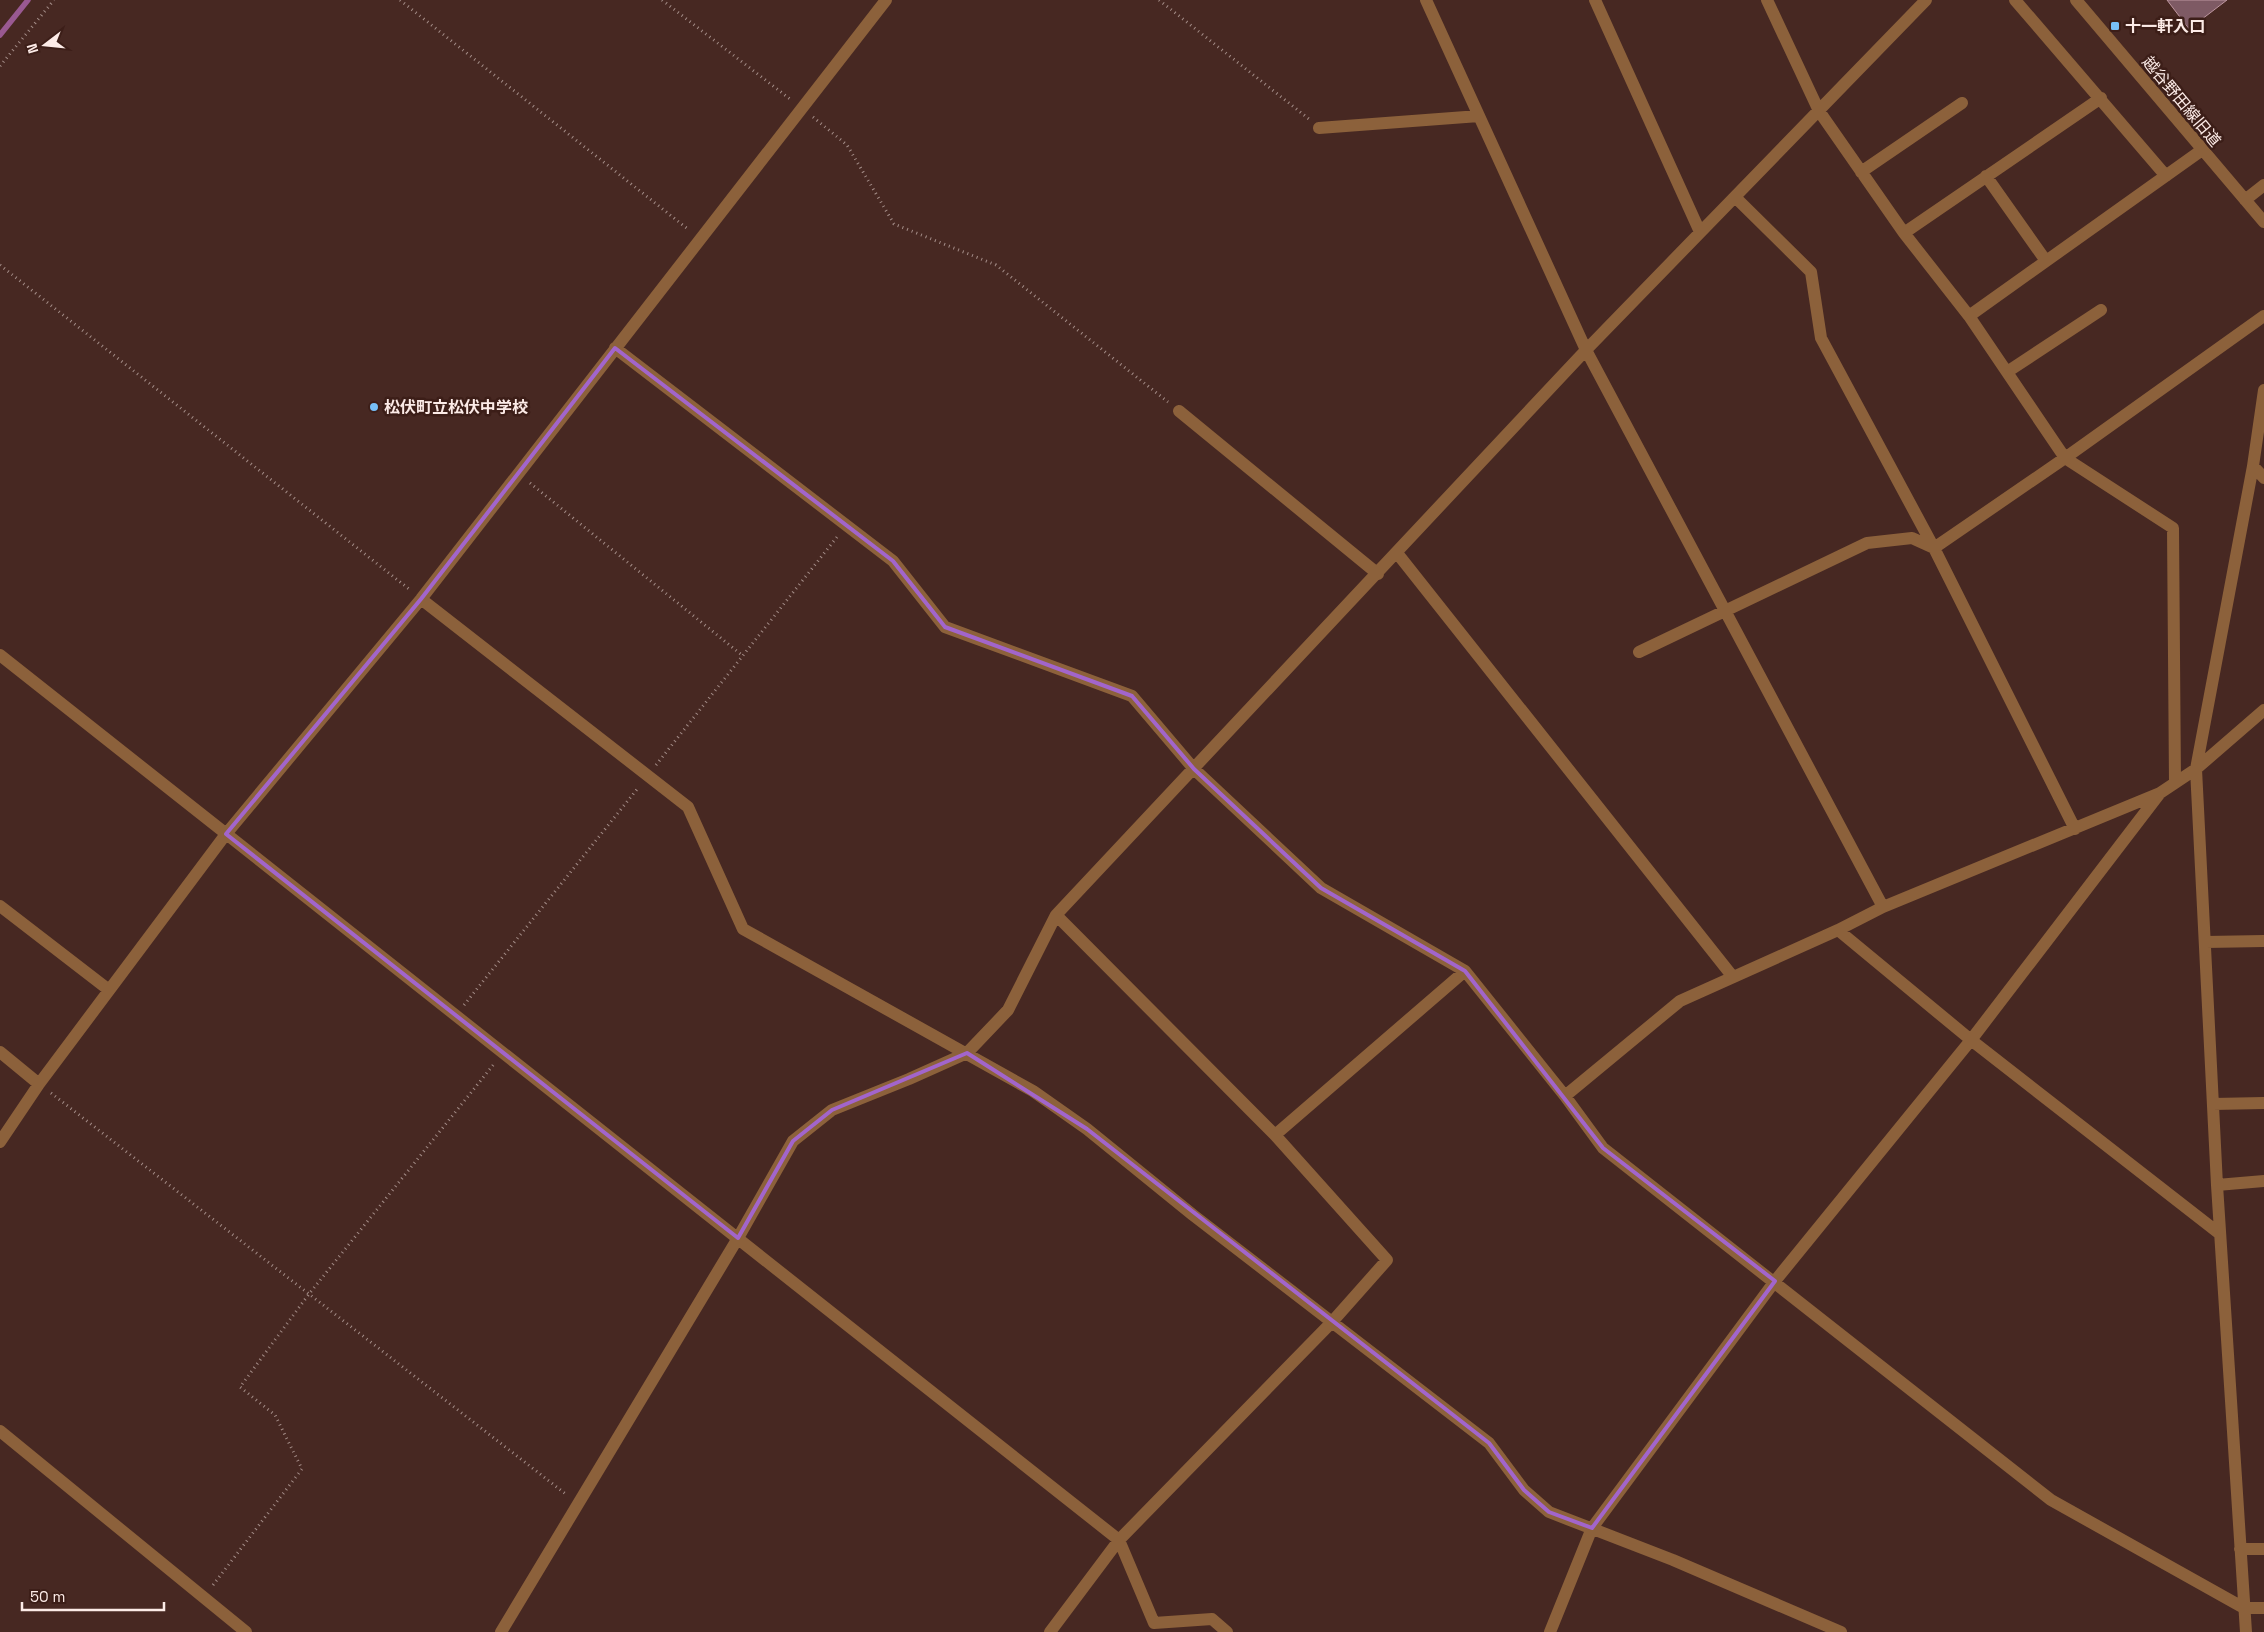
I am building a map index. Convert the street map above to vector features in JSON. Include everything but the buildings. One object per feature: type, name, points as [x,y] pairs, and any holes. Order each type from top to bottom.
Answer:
[{"type":"street","points":[[0,1142],[39,1084],[226,834],[421,599],[886,0]]},
{"type":"street","points":[[1426,0],[1586,350],[1883,907]]},
{"type":"street","points":[[1595,0],[1700,232]]},
{"type":"street","points":[[1767,0],[1819,111],[1904,233],[1969,316],[2065,458],[2173,528],[2175,783]]},
{"type":"street","points":[[501,1632],[738,1238],[793,1140],[832,1110],[967,1053],[1008,1010],[1056,915],[1378,574],[1586,350],[1926,0]]},
{"type":"street","points":[[2015,0],[2166,176]]},
{"type":"street","name":"越谷野田線旧道","points":[[2076,0],[2264,222]]},
{"type":"street","points":[[1904,233],[2101,98]]},
{"type":"street","points":[[1861,172],[1962,103]]},
{"type":"street","points":[[1320,128],[1479,116]]},
{"type":"street","points":[[1969,316],[2202,150]]},
{"type":"street","points":[[1986,176],[2046,261]]},
{"type":"street","points":[[2245,200],[2264,185]]},
{"type":"street","points":[[1735,197],[1811,272],[1821,338],[1934,548],[2074,829]]},
{"type":"street","points":[[2007,372],[2101,310]]},
{"type":"street","points":[[1934,548],[2065,458],[2264,316]]},
{"type":"street","points":[[615,348],[893,561],[945,627],[1132,696],[1194,769],[1321,888],[1465,971],[1565,1096],[1603,1148],[1775,1281],[2051,1500],[2244,1608],[2264,1608]]},
{"type":"street","points":[[2246,1632],[2217,1185],[2196,769],[2253,466],[2264,390]]},
{"type":"street","points":[[1179,411],[1378,574]]},
{"type":"street","points":[[2253,466],[2264,478]]},
{"type":"street","points":[[1639,652],[1867,543],[1912,538],[1934,548]]},
{"type":"street","points":[[1397,553],[1733,977]]},
{"type":"street","points":[[421,599],[688,807],[743,930],[967,1053],[1033,1092],[1087,1129],[1489,1443],[1524,1490],[1548,1512],[1673,1560],[1841,1632]]},
{"type":"street","points":[[0,654],[1119,1540],[1154,1622],[1212,1619],[1227,1632]]},
{"type":"street","points":[[1565,1096],[1680,1001],[1838,930],[1883,907],[2160,793],[2196,769],[2258,720],[2264,710]]},
{"type":"street","points":[[1550,1632],[1592,1528],[1775,1281],[1971,1040],[2160,793]]},
{"type":"street","points":[[0,906],[109,990]]},
{"type":"street","points":[[1050,1632],[1119,1540],[1332,1322],[1388,1260],[1275,1135],[1056,915]]},
{"type":"street","points":[[1838,930],[1971,1040],[2220,1234]]},
{"type":"street","points":[[2206,942],[2264,941]]},
{"type":"street","points":[[1275,1135],[1465,971]]},
{"type":"street","points":[[0,1052],[39,1084]]},
{"type":"street","points":[[2213,1104],[2264,1103]]},
{"type":"street","points":[[2217,1185],[2264,1182]]},
{"type":"street","points":[[0,1431],[246,1632]]},
{"type":"street","points":[[2240,1549],[2264,1549]]},
{"type":"path","points":[[0,66],[54,0]]},
{"type":"path","points":[[400,0],[700,239]]},
{"type":"path","points":[[662,0],[847,145],[894,224],[996,265],[1179,411]]},
{"type":"path","points":[[1159,0],[1320,128]]},
{"type":"path","points":[[0,265],[421,599]]},
{"type":"path","points":[[518,473],[743,656]]},
{"type":"path","points":[[204,1598],[302,1469],[275,1415],[240,1387],[309,1294],[503,1053]]},
{"type":"path","points":[[39,1084],[577,1503]]},
{"type":"highlighted area","points":[[615,348],[893,561],[945,627],[1132,696],[1194,769],[1321,888],[1465,971],[1603,1148],[1775,1281],[1592,1528],[1549,1512],[1524,1490],[1489,1443],[1087,1129],[967,1053],[832,1110],[793,1141],[738,1238],[226,834],[421,599]]},
{"type":"waterway","points":[[0,35],[28,0]]},
{"type":"place","name":"十一軒入口","points":[[2115,26]]},
{"type":"place","name":"松伏町立松伏中学校","points":[[374,407]]}]
